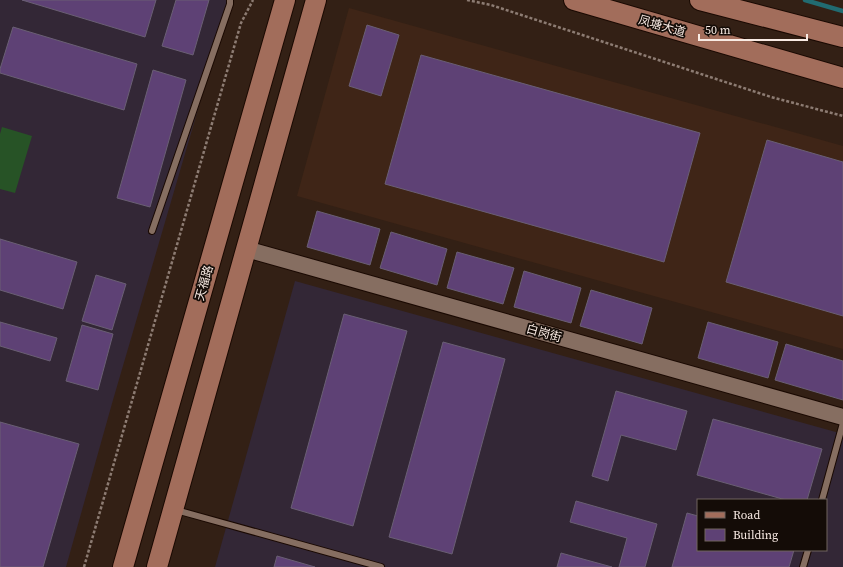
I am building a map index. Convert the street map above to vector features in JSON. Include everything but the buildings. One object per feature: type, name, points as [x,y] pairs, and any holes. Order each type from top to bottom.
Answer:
[{"type":"main road","points":[[157,567],[314,9],[327,0]]},
{"type":"main road","name":"凤塘大道","points":[[574,0],[843,78]]},
{"type":"main road","points":[[708,1],[843,37]]},
{"type":"main road","name":"天福路","points":[[122,567],[282,3]]},
{"type":"street","name":"白岗街","points":[[246,249],[843,417]]},
{"type":"lane","points":[[152,231],[230,4],[230,0]]},
{"type":"lane","points":[[822,499],[843,423]]},
{"type":"lane","points":[[173,509],[381,567]]},
{"type":"lane","points":[[803,567],[808,551]]},
{"type":"path","points":[[84,567],[241,23],[253,0]]},
{"type":"path","points":[[467,0],[491,5],[771,97],[843,116]]},
{"type":"shaded area","points":[[0,0],[230,0],[113,400],[66,567],[0,567]]},
{"type":"shaded area","points":[[349,8],[843,146],[843,349],[297,196]]},
{"type":"shaded area","points":[[295,281],[843,434],[843,567],[215,567]]},
{"type":"green space","points":[[2,127],[32,136],[15,193],[0,189],[0,134]]},
{"type":"waterway","points":[[805,0],[843,11]]}]
